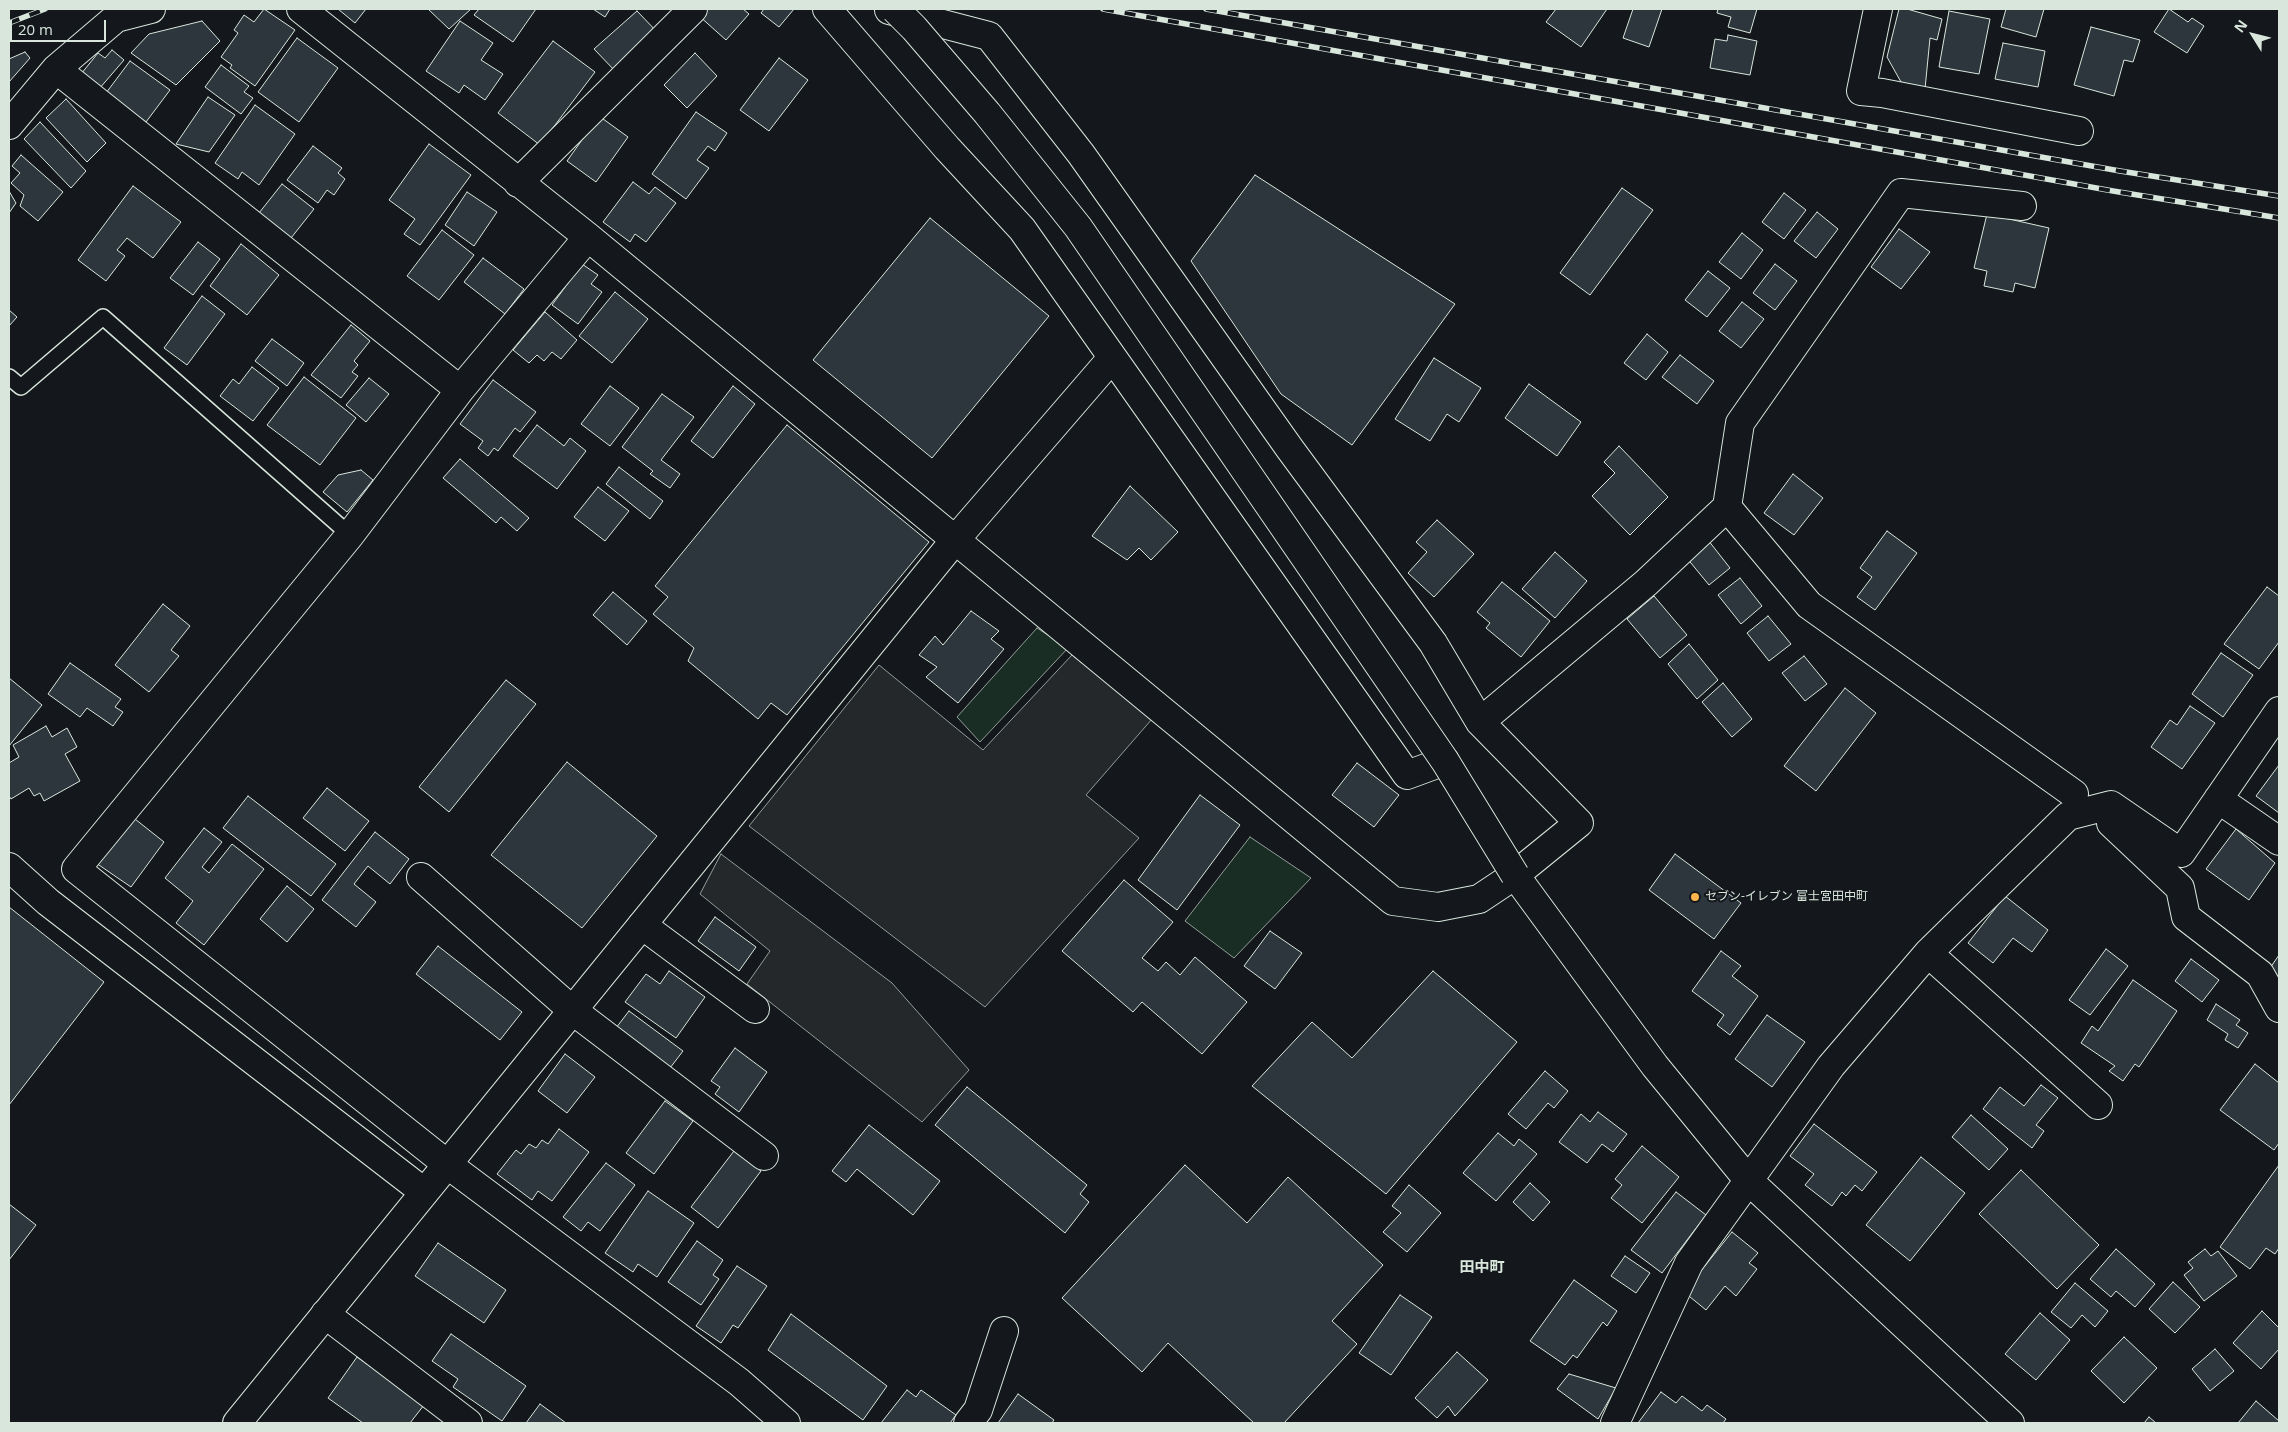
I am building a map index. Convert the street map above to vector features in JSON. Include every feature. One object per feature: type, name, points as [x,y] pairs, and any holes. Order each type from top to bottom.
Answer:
[{"type":"street","points":[[9,125],[56,69],[116,18],[151,9]]},
{"type":"street","points":[[301,9],[588,237],[1393,901],[1438,907],[1479,898],[1515,875],[1579,823],[1480,722],[1432,642],[1290,449],[1081,154],[989,36],[882,9]]},
{"type":"street","points":[[518,183],[693,9]]},
{"type":"street","points":[[827,9],[947,148],[1022,229],[1407,775],[1445,761]]},
{"type":"street","points":[[895,9],[914,28],[987,112],[1078,227],[1445,761],[1515,875],[1655,1066],[1749,1181],[2010,1423]]},
{"type":"street","points":[[1878,9],[1862,91],[1882,93],[2079,131]]},
{"type":"street","points":[[56,69],[460,390]]},
{"type":"street","points":[[1480,722],[1646,583],[1727,507],[1740,423],[1901,193],[2022,206]]},
{"type":"street","points":[[588,237],[460,390],[350,535],[76,869],[447,1164],[739,1382],[786,1423]]},
{"type":"street","points":[[237,1423],[955,540],[1112,358]]},
{"type":"street","points":[[1727,507],[1809,605],[2074,794]]},
{"type":"street","points":[[1615,1423],[1690,1263],[1830,1066],[1928,952],[2068,816],[2111,805],[2181,853],[2279,711]]},
{"type":"street","points":[[2218,799],[2279,841]]},
{"type":"street","points":[[2110,823],[2180,888],[2186,917],[2260,974],[2279,1008]]},
{"type":"street","points":[[9,867],[48,902],[424,1192]]},
{"type":"street","points":[[421,877],[572,1010],[764,1156]]},
{"type":"street","points":[[642,925],[755,1009]]},
{"type":"street","points":[[1928,952],[2098,1105]]},
{"type":"street","points":[[325,1314],[468,1423]]},
{"type":"street","points":[[968,1423],[978,1410],[1004,1331]]},
{"type":"lane","points":[[9,377],[21,386],[103,317],[350,535]]},
{"type":"green space","points":[[1037,628],[1068,648],[980,742],[957,717]]},
{"type":"green space","points":[[1250,837],[1311,878],[1234,958],[1185,921]]},
{"type":"shaded area","points":[[1072,655],[1152,719],[1086,795],[1139,838],[985,1007],[749,826],[879,665],[983,750]]},
{"type":"shaded area","points":[[721,854],[892,983],[969,1070],[922,1122],[747,984],[770,951],[700,894]]},
{"type":"building","points":[[264,9],[295,30],[255,86],[230,68],[232,65],[221,57],[238,33],[234,30],[244,15],[254,22]]},
{"type":"building","points":[[338,9],[366,9],[355,23]]},
{"type":"building","points":[[428,9],[471,9],[449,29]]},
{"type":"building","points":[[479,9],[536,9],[513,42],[474,15]]},
{"type":"building","points":[[593,9],[610,9],[605,17]]},
{"type":"building","points":[[704,9],[743,9],[749,14],[726,40],[698,15]]},
{"type":"building","points":[[764,9],[794,9],[779,27],[761,13]]},
{"type":"building","points":[[1556,9],[1607,9],[1581,47],[1546,22]]},
{"type":"building","points":[[1633,9],[1662,9],[1649,47],[1623,38]]},
{"type":"building","points":[[1718,9],[1757,9],[1750,33],[1728,27],[1731,17],[1717,13]]},
{"type":"building","points":[[1899,9],[1907,9],[1942,19],[1937,40],[1930,38],[1925,89],[1901,82],[1887,57]]},
{"type":"building","points":[[2006,9],[2044,9],[2036,37],[2001,27]]},
{"type":"building","points":[[2169,9],[2188,22],[2192,18],[2204,26],[2187,53],[2154,32]]},
{"type":"building","points":[[637,11],[659,34],[616,72],[594,49]]},
{"type":"building","points":[[1949,11],[1990,19],[1979,74],[1939,67]]},
{"type":"building","points":[[202,21],[220,41],[176,85],[131,53],[149,34]]},
{"type":"building","points":[[460,21],[493,43],[481,60],[503,74],[485,100],[464,85],[459,93],[426,71]]},
{"type":"building","points":[[2091,27],[2140,40],[2133,62],[2124,60],[2114,96],[2074,85]]},
{"type":"building","points":[[1728,35],[1757,41],[1750,75],[1710,68],[1715,39],[1727,41]]},
{"type":"building","points":[[297,38],[338,68],[299,122],[258,92]]},
{"type":"building","points":[[553,41],[595,72],[540,145],[498,113]]},
{"type":"building","points":[[2003,43],[2045,51],[2038,87],[1995,79]]},
{"type":"building","points":[[112,50],[124,60],[99,89],[81,74],[98,53],[105,58]]},
{"type":"building","points":[[25,52],[30,58],[9,82],[9,59]]},
{"type":"building","points":[[695,53],[717,76],[687,108],[664,85]]},
{"type":"building","points":[[779,58],[808,80],[769,131],[740,110]]},
{"type":"building","points":[[130,61],[170,90],[146,122],[106,93]]},
{"type":"building","points":[[221,65],[249,86],[244,92],[253,98],[241,114],[205,87]]},
{"type":"building","points":[[208,97],[235,115],[209,152],[176,144]]},
{"type":"building","points":[[66,99],[106,143],[87,162],[46,118]]},
{"type":"building","points":[[255,105],[295,134],[259,185],[242,172],[238,179],[215,163]]},
{"type":"building","points":[[696,112],[727,133],[715,151],[708,146],[697,160],[709,168],[686,199],[652,174]]},
{"type":"building","points":[[599,116],[628,137],[596,182],[567,161]]},
{"type":"building","points":[[40,122],[86,171],[71,188],[24,139]]},
{"type":"building","points":[[429,144],[471,175],[420,245],[404,234],[415,219],[389,200]]},
{"type":"building","points":[[313,146],[342,168],[338,173],[345,179],[334,195],[327,190],[318,203],[287,180]]},
{"type":"building","points":[[21,155],[63,192],[38,221],[20,206],[24,195],[11,183],[20,173],[12,166]]},
{"type":"building","points":[[1255,175],[1455,304],[1352,445],[1281,394],[1191,261]]},
{"type":"building","points":[[633,182],[649,194],[655,187],[676,203],[646,242],[635,234],[630,242],[603,222]]},
{"type":"building","points":[[282,184],[314,209],[291,238],[259,213]]},
{"type":"building","points":[[133,186],[181,222],[153,258],[127,238],[117,250],[125,256],[106,281],[78,260]]},
{"type":"building","points":[[1622,188],[1653,210],[1590,295],[1560,273]]},
{"type":"building","points":[[9,191],[16,203],[9,213]]},
{"type":"building","points":[[467,192],[497,212],[474,246],[445,225]]},
{"type":"building","points":[[1784,193],[1806,210],[1784,239],[1762,222]]},
{"type":"building","points":[[1817,212],[1838,229],[1816,258],[1794,241]]},
{"type":"building","points":[[1987,214],[2049,228],[2035,288],[2015,283],[2013,292],[1984,286],[1987,271],[1974,268]]},
{"type":"building","points":[[930,218],[1049,316],[932,458],[813,360]]},
{"type":"building","points":[[1899,229],[1930,252],[1901,289],[1871,267]]},
{"type":"building","points":[[442,230],[474,255],[439,300],[407,276]]},
{"type":"building","points":[[1742,233],[1763,250],[1741,279],[1719,262]]},
{"type":"building","points":[[198,242],[220,259],[193,295],[170,278]]},
{"type":"building","points":[[241,244],[279,275],[247,315],[210,286]]},
{"type":"building","points":[[483,258],[524,289],[505,314],[464,282]]},
{"type":"building","points":[[582,264],[598,275],[591,284],[602,292],[578,324],[552,305]]},
{"type":"building","points":[[1775,264],[1797,281],[1775,310],[1753,293]]},
{"type":"building","points":[[1708,271],[1730,288],[1707,317],[1685,300]]},
{"type":"building","points":[[615,292],[648,319],[612,363],[579,336]]},
{"type":"building","points":[[202,296],[225,314],[187,365],[164,348]]},
{"type":"building","points":[[1742,302],[1764,319],[1741,348],[1719,331]]},
{"type":"building","points":[[9,310],[17,317],[9,326]]},
{"type":"building","points":[[545,312],[577,340],[561,359],[552,352],[544,361],[537,355],[529,363],[513,350]]},
{"type":"building","points":[[351,325],[370,341],[354,361],[358,365],[352,372],[358,376],[341,398],[311,375]]},
{"type":"building","points":[[1647,334],[1668,352],[1646,380],[1624,363]]},
{"type":"building","points":[[272,339],[304,363],[287,386],[255,361]]},
{"type":"building","points":[[1680,355],[1714,381],[1697,404],[1662,377]]},
{"type":"building","points":[[1434,358],[1481,388],[1459,422],[1447,414],[1430,441],[1395,419]]},
{"type":"building","points":[[252,367],[279,388],[253,421],[220,396],[233,379],[239,384]]},
{"type":"building","points":[[304,377],[356,418],[320,465],[267,425]]},
{"type":"building","points":[[369,378],[389,394],[366,422],[346,405]]},
{"type":"building","points":[[493,380],[536,412],[520,432],[515,428],[498,451],[494,448],[488,456],[478,448],[483,441],[460,424]]},
{"type":"building","points":[[1529,384],[1581,422],[1557,456],[1505,418]]},
{"type":"building","points":[[610,386],[639,408],[610,446],[581,424]]},
{"type":"building","points":[[733,386],[755,404],[713,458],[691,441]]},
{"type":"building","points":[[662,394],[694,417],[661,460],[680,474],[670,488],[650,474],[653,471],[622,447]]},
{"type":"building","points":[[537,425],[564,446],[570,438],[586,451],[557,489],[513,456]]},
{"type":"building","points":[[787,425],[929,542],[787,715],[771,703],[758,719],[688,661],[694,648],[653,614],[668,597],[655,586]]},
{"type":"building","points":[[1619,446],[1668,497],[1630,535],[1592,496],[1615,473],[1604,462]]},
{"type":"building","points":[[460,459],[529,518],[517,531],[501,517],[496,523],[443,478]]},
{"type":"building","points":[[619,467],[663,501],[650,519],[606,484]]},
{"type":"building","points":[[361,470],[373,480],[347,512],[323,492],[338,475]]},
{"type":"building","points":[[1793,474],[1823,498],[1794,535],[1764,513]]},
{"type":"building","points":[[1130,486],[1178,532],[1151,560],[1139,548],[1127,560],[1092,536]]},
{"type":"building","points":[[598,487],[629,511],[605,541],[574,517]]},
{"type":"building","points":[[1437,520],[1474,554],[1434,597],[1408,573],[1427,552],[1416,542]]},
{"type":"building","points":[[1887,531],[1917,553],[1875,610],[1857,597],[1872,577],[1860,568]]},
{"type":"building","points":[[1708,540],[1730,568],[1709,585],[1686,557]]},
{"type":"building","points":[[1555,552],[1587,581],[1555,618],[1522,589]]},
{"type":"building","points":[[1740,578],[1762,606],[1741,624],[1718,595]]},
{"type":"building","points":[[1502,582],[1550,621],[1521,657],[1486,628],[1490,623],[1477,612]]},
{"type":"building","points":[[2267,587],[2279,596],[2279,642],[2259,669],[2224,644]]},
{"type":"building","points":[[613,592],[647,621],[627,645],[593,615]]},
{"type":"building","points":[[1654,596],[1687,635],[1660,658],[1627,619]]},
{"type":"building","points":[[163,604],[190,626],[171,650],[179,656],[149,692],[115,665]]},
{"type":"building","points":[[971,611],[999,631],[991,639],[1004,649],[958,703],[926,677],[937,667],[919,655],[935,636],[943,645]]},
{"type":"building","points":[[1768,616],[1791,644],[1769,661],[1747,633]]},
{"type":"building","points":[[1689,644],[1718,680],[1697,699],[1668,664]]},
{"type":"building","points":[[2221,653],[2253,675],[2223,717],[2192,694]]},
{"type":"building","points":[[1804,656],[1827,684],[1805,701],[1782,673]]},
{"type":"building","points":[[70,663],[121,699],[115,707],[123,712],[113,726],[87,708],[80,717],[48,694]]},
{"type":"building","points":[[9,678],[42,705],[9,746]]},
{"type":"building","points":[[506,680],[536,704],[449,812],[419,787]]},
{"type":"building","points":[[1723,683],[1752,719],[1732,737],[1702,702]]},
{"type":"building","points":[[1845,688],[1876,713],[1816,791],[1784,766]]},
{"type":"building","points":[[2190,706],[2215,723],[2182,769],[2151,747],[2170,720],[2177,725]]},
{"type":"building","points":[[46,726],[52,737],[67,728],[77,747],[65,754],[80,781],[44,801],[40,793],[34,796],[29,788],[11,799],[9,796],[9,763],[19,757],[13,745]]},
{"type":"building","points":[[567,762],[657,836],[582,928],[491,855]]},
{"type":"building","points":[[1357,763],[1399,795],[1374,827],[1332,795]]},
{"type":"building","points":[[2279,765],[2279,813],[2256,796]]},
{"type":"building","points":[[327,788],[369,821],[345,851],[303,818]]},
{"type":"building","points":[[1200,795],[1240,825],[1177,910],[1138,880]]},
{"type":"building","points":[[248,796],[336,864],[311,896],[223,828]]},
{"type":"building","points":[[135,819],[164,842],[131,887],[96,863]]},
{"type":"building","points":[[204,828],[222,842],[202,867],[209,873],[232,844],[264,869],[204,945],[176,923],[193,901],[165,878]]},
{"type":"building","points":[[2236,829],[2275,863],[2249,900],[2206,869]]},
{"type":"building","points":[[375,832],[409,859],[390,884],[368,866],[354,884],[376,902],[356,927],[322,900]]},
{"type":"building","points":[[1675,854],[1741,903],[1714,939],[1649,890]]},
{"type":"building","points":[[1124,880],[1173,922],[1142,958],[1158,971],[1166,962],[1180,975],[1195,957],[1247,1002],[1202,1054],[1142,1002],[1133,1012],[1062,951]]},
{"type":"building","points":[[287,886],[314,909],[287,942],[260,919]]},
{"type":"building","points":[[2005,896],[2048,930],[2032,952],[2013,938],[1993,963],[1968,943]]},
{"type":"building","points":[[9,907],[104,982],[9,1105]]},
{"type":"building","points":[[715,917],[756,947],[739,971],[698,941]]},
{"type":"building","points":[[1270,931],[1302,953],[1275,989],[1244,966]]},
{"type":"building","points":[[438,946],[522,1012],[500,1040],[416,974]]},
{"type":"building","points":[[2106,949],[2128,966],[2090,1015],[2069,1000]]},
{"type":"building","points":[[1721,951],[1741,966],[1732,976],[1758,996],[1730,1035],[1717,1025],[1724,1015],[1692,991]]},
{"type":"building","points":[[2279,955],[2279,979],[2268,971]]},
{"type":"building","points":[[2191,959],[2219,980],[2202,1002],[2175,981]]},
{"type":"building","points":[[669,971],[705,997],[676,1038],[625,1002],[646,974],[660,984]]},
{"type":"building","points":[[1433,971],[1517,1042],[1386,1194],[1252,1086],[1312,1022],[1352,1058]]},
{"type":"building","points":[[2133,980],[2177,1011],[2139,1067],[2135,1064],[2123,1081],[2109,1071],[2115,1066],[2081,1043],[2092,1026],[2098,1031]]},
{"type":"building","points":[[2216,1004],[2240,1020],[2236,1025],[2248,1033],[2238,1048],[2225,1040],[2228,1034],[2207,1020]]},
{"type":"building","points":[[629,1011],[683,1051],[670,1068],[616,1028]]},
{"type":"building","points":[[1767,1015],[1805,1042],[1772,1087],[1735,1059]]},
{"type":"building","points":[[735,1048],[767,1072],[739,1112],[715,1094],[720,1087],[711,1081]]},
{"type":"building","points":[[565,1054],[595,1077],[567,1113],[538,1091]]},
{"type":"building","points":[[2255,1064],[2279,1083],[2279,1143],[2274,1150],[2220,1110]]},
{"type":"building","points":[[1545,1071],[1568,1091],[1554,1108],[1548,1103],[1526,1129],[1508,1114]]},
{"type":"building","points":[[2041,1085],[2058,1098],[2036,1125],[2044,1131],[2032,1148],[1983,1109],[2000,1087],[2024,1106]]},
{"type":"building","points":[[967,1087],[1087,1185],[1080,1194],[1089,1202],[1065,1233],[935,1125]]},
{"type":"building","points":[[665,1101],[693,1121],[654,1174],[626,1153]]},
{"type":"building","points":[[1598,1112],[1627,1134],[1613,1152],[1602,1144],[1587,1163],[1559,1142],[1581,1114],[1590,1122]]},
{"type":"building","points":[[1971,1115],[2008,1149],[1989,1170],[1952,1137]]},
{"type":"building","points":[[1814,1124],[1877,1172],[1862,1191],[1855,1185],[1846,1196],[1842,1192],[1832,1206],[1805,1185],[1814,1174],[1790,1156]]},
{"type":"building","points":[[869,1125],[940,1181],[913,1215],[857,1169],[846,1182],[832,1171]]},
{"type":"building","points":[[559,1129],[589,1152],[552,1201],[538,1191],[532,1200],[497,1174],[516,1150],[521,1154],[529,1144],[536,1148],[542,1140],[548,1144]]},
{"type":"building","points":[[1498,1133],[1514,1146],[1519,1139],[1537,1154],[1496,1201],[1463,1173]]},
{"type":"building","points":[[1642,1146],[1679,1177],[1642,1223],[1611,1198],[1622,1185],[1615,1179]]},
{"type":"building","points":[[734,1151],[761,1171],[718,1228],[691,1207]]},
{"type":"building","points":[[1921,1157],[1965,1193],[1910,1261],[1866,1225]]},
{"type":"building","points":[[606,1163],[635,1185],[600,1231],[588,1222],[581,1231],[563,1217]]},
{"type":"building","points":[[1185,1165],[1247,1223],[1288,1177],[1383,1265],[1332,1321],[1357,1344],[1284,1423],[1254,1423],[1168,1343],[1142,1372],[1062,1298]]},
{"type":"building","points":[[2279,1165],[2279,1248],[2275,1254],[2266,1248],[2250,1269],[2220,1247]]},
{"type":"building","points":[[2021,1170],[2099,1245],[2057,1289],[1979,1214]]},
{"type":"building","points":[[1530,1183],[1550,1202],[1533,1221],[1513,1202]]},
{"type":"building","points":[[1409,1185],[1441,1213],[1407,1252],[1383,1232],[1401,1213],[1392,1206]]},
{"type":"building","points":[[648,1191],[694,1223],[657,1277],[638,1264],[633,1272],[605,1253]]},
{"type":"building","points":[[1676,1192],[1706,1215],[1662,1273],[1631,1250]]},
{"type":"building","points":[[9,1204],[36,1225],[9,1260]]},
{"type":"building","points":[[1732,1232],[1758,1253],[1749,1263],[1757,1269],[1736,1296],[1725,1286],[1706,1310],[1684,1292]]},
{"type":"building","points":[[697,1241],[723,1260],[713,1275],[719,1279],[701,1305],[668,1282]]},
{"type":"building","points":[[438,1243],[506,1290],[484,1323],[415,1276]]},
{"type":"building","points":[[2116,1249],[2155,1284],[2135,1307],[2116,1291],[2111,1297],[2090,1279]]},
{"type":"building","points":[[2205,1249],[2211,1256],[2218,1251],[2237,1276],[2204,1301],[2184,1275],[2193,1268],[2188,1262]]},
{"type":"building","points":[[1625,1256],[1650,1273],[1636,1293],[1611,1276]]},
{"type":"building","points":[[737,1266],[767,1286],[738,1328],[733,1325],[721,1343],[696,1326]]},
{"type":"building","points":[[1574,1280],[1617,1311],[1607,1326],[1603,1322],[1577,1358],[1573,1355],[1565,1365],[1530,1341]]},
{"type":"building","points":[[2173,1282],[2200,1307],[2175,1333],[2149,1309]]},
{"type":"building","points":[[2075,1283],[2108,1311],[2095,1327],[2082,1315],[2071,1328],[2051,1312]]},
{"type":"building","points":[[1400,1295],[1432,1317],[1391,1375],[1359,1353]]},
{"type":"building","points":[[2262,1311],[2279,1328],[2279,1349],[2261,1369],[2233,1343]]},
{"type":"building","points":[[2040,1313],[2070,1340],[2036,1380],[2005,1354]]},
{"type":"building","points":[[791,1314],[887,1386],[863,1420],[768,1350]]},
{"type":"building","points":[[451,1334],[526,1386],[502,1421],[453,1387],[458,1379],[432,1361]]},
{"type":"building","points":[[2124,1337],[2157,1368],[2124,1403],[2091,1371]]},
{"type":"building","points":[[2215,1349],[2234,1371],[2210,1391],[2192,1369]]},
{"type":"building","points":[[1457,1352],[1488,1380],[1455,1416],[1448,1406],[1437,1418],[1415,1398]]},
{"type":"building","points":[[357,1357],[424,1405],[410,1423],[363,1423],[328,1398]]},
{"type":"building","points":[[1569,1374],[1616,1388],[1598,1419],[1557,1389]]},
{"type":"building","points":[[907,1390],[916,1397],[921,1390],[956,1415],[950,1423],[881,1423]]},
{"type":"building","points":[[1661,1392],[1676,1403],[1682,1396],[1702,1411],[1707,1405],[1726,1419],[1723,1423],[1638,1423]]},
{"type":"building","points":[[1018,1394],[1054,1420],[1052,1423],[998,1423]]},
{"type":"building","points":[[2256,1401],[2279,1421],[2279,1423],[2238,1423]]},
{"type":"building","points":[[540,1404],[566,1423],[526,1423]]},
{"type":"building","points":[[2149,1417],[2156,1423],[2144,1423]]},
{"type":"railway","points":[[9,23],[45,9]]},
{"type":"railway","points":[[1103,9],[2113,191],[2279,218]]},
{"type":"railway","points":[[1206,9],[2120,171],[2279,196]]},
{"type":"place","name":"セブン-イレブン 富士宮田中町","points":[[1695,897]]},
{"type":"district","name":"田中町","points":[[1482,1268]]}]
